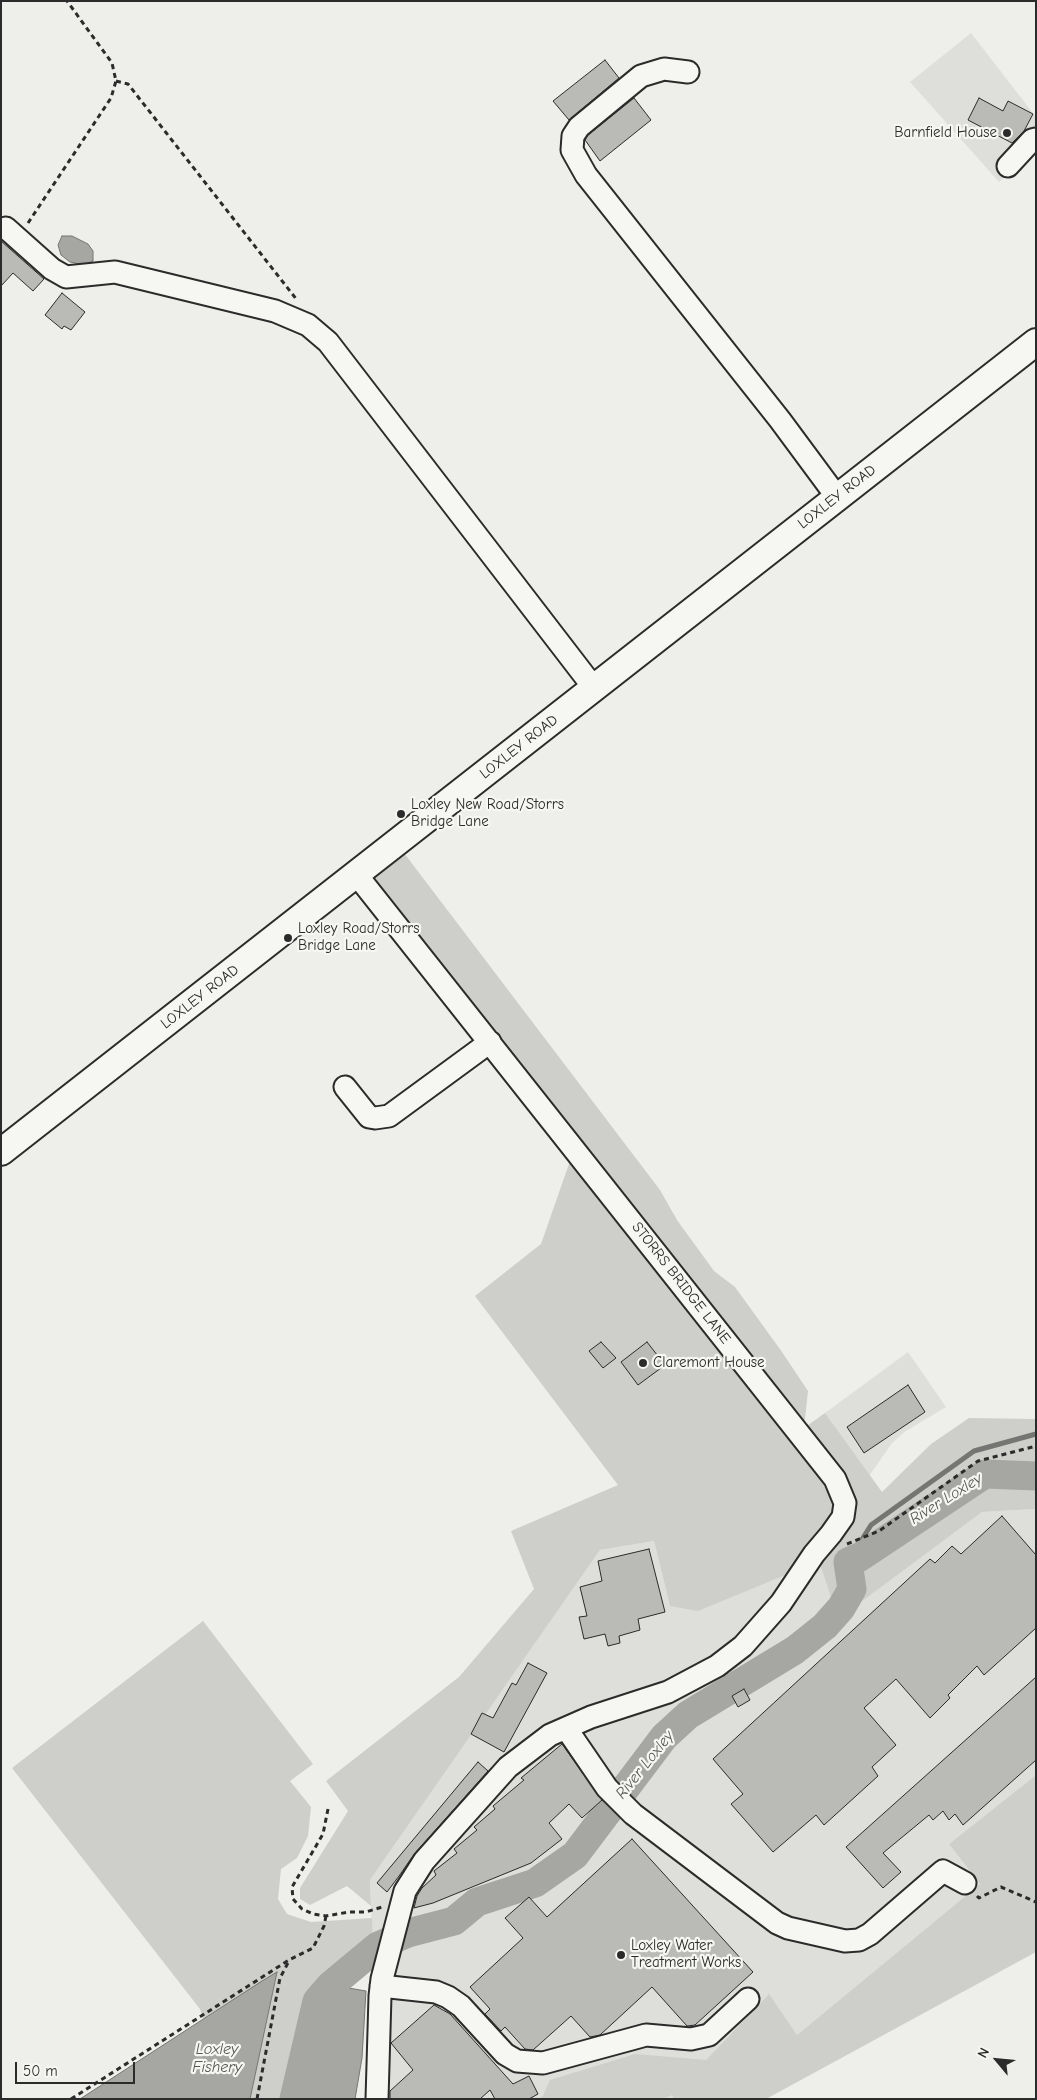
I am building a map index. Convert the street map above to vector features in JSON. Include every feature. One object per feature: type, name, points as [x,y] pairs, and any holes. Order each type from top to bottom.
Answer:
[{"type":"main road","name":"LOXLEY ROAD","points":[[1,1152],[1036,342]]},
{"type":"street","points":[[688,72],[664,70],[641,76],[579,127],[573,136],[572,150],[586,175],[780,420],[837,497]]},
{"type":"street","points":[[1008,166],[1032,140],[1036,139]]},
{"type":"street","points":[[12,233],[52,269],[66,276],[115,272],[275,311],[308,325],[328,342],[594,688]]},
{"type":"street","name":"STORRS BRIDGE LANE","points":[[356,874],[836,1479],[845,1503],[843,1516],[831,1534],[814,1554],[781,1603],[743,1646],[716,1666],[668,1692],[591,1717],[550,1735],[508,1767],[424,1861],[405,1891],[381,1986],[377,2099]]},
{"type":"street","points":[[345,1087],[369,1116],[375,1118],[389,1116],[490,1042]]},
{"type":"street","points":[[566,1728],[608,1788],[632,1814],[777,1923],[788,1928],[844,1941],[859,1940],[870,1934],[943,1870],[972,1890]]},
{"type":"street","points":[[381,1986],[436,1992],[448,1997],[461,2006],[504,2054],[517,2061],[543,2063],[646,2035],[691,2039],[710,2035],[748,1999]]},
{"type":"path","points":[[12,233],[111,98],[116,81],[112,63],[67,1]]},
{"type":"path","points":[[116,81],[128,84],[305,310],[308,325]]},
{"type":"path","points":[[852,1541],[879,1531],[978,1461],[1036,1446]]},
{"type":"path","points":[[328,1809],[323,1834],[292,1887],[293,1899],[302,1909],[313,1914],[326,1916],[350,1912],[366,1912],[388,1904],[405,1891]]},
{"type":"path","points":[[972,1890],[1001,1887],[1036,1902]]},
{"type":"path","points":[[72,2099],[289,1960],[313,1948],[324,1926],[326,1916]]},
{"type":"path","points":[[257,2099],[280,1978],[289,1960]]},
{"type":"shaded area","points":[[971,33],[1036,117],[1036,150],[1031,151],[999,182],[910,82]]},
{"type":"shaded area","points":[[404,853],[660,1190],[677,1220],[714,1271],[735,1287],[782,1352],[808,1391],[804,1428],[825,1413],[882,1492],[931,1444],[969,1418],[1036,1419],[1036,1509],[982,1512],[838,1619],[819,1561],[698,1611],[670,1606],[654,1541],[600,1550],[370,1880],[371,1906],[347,1886],[310,1905],[300,1899],[300,1888],[348,1811],[326,1781],[459,1677],[534,1589],[511,1531],[618,1485],[475,1296],[541,1244],[570,1161],[789,1438],[372,881]]},
{"type":"shaded area","points":[[908,1352],[946,1407],[906,1431],[892,1443],[869,1476],[825,1413]]},
{"type":"shaded area","points":[[1036,1509],[1036,1775],[949,1844],[980,1884],[797,2035],[768,1995],[673,2095],[674,2099],[379,2099],[370,1880],[600,1550],[654,1541],[670,1606],[819,1561],[838,1618],[982,1512]]},
{"type":"shaded area","points":[[203,1621],[313,1764],[290,1781],[311,1807],[308,1836],[297,1858],[281,1869],[278,1899],[287,1914],[311,1922],[372,1918],[373,1945],[314,1991],[300,2069],[298,2099],[250,2099],[277,1972],[203,2019],[200,2009],[12,1768]]},
{"type":"shaded area","points":[[1036,1775],[1036,1952],[766,2099],[674,2099],[672,2095],[663,2099],[537,2099],[543,2096],[550,2080],[635,2054],[706,2060],[769,1994],[797,2035],[980,1884],[949,1844]]},
{"type":"water","points":[[62,236],[72,236],[88,244],[93,251],[93,261],[85,265],[70,262],[61,255],[58,245]]},
{"type":"water","name":"Loxley Fishery","points":[[277,1972],[250,2099],[80,2099],[262,1981]]},
{"type":"water","points":[[337,1986],[366,1991],[362,2058],[355,2099],[304,2099],[314,2052]]},
{"type":"building","points":[[605,60],[619,78],[569,120],[553,101]]},
{"type":"building","points":[[634,98],[651,120],[600,161],[585,140],[588,135]]},
{"type":"building","name":"Barnfield House","points":[[979,98],[1003,111],[1008,101],[1033,114],[1024,131],[1012,143],[968,120]]},
{"type":"building","points":[[1,241],[44,279],[33,291],[13,273],[1,286]]},
{"type":"building","points":[[62,293],[85,312],[71,330],[64,326],[62,329],[45,315]]},
{"type":"building","points":[[601,1342],[616,1358],[603,1368],[589,1351]]},
{"type":"building","name":"Claremont House","points":[[647,1342],[665,1365],[638,1385],[621,1362]]},
{"type":"building","points":[[908,1385],[925,1412],[864,1453],[847,1427]]},
{"type":"building","points":[[1002,1516],[1036,1555],[1036,1628],[984,1675],[977,1666],[948,1695],[950,1698],[930,1718],[896,1679],[864,1708],[896,1745],[872,1767],[878,1776],[824,1825],[816,1815],[773,1852],[731,1804],[743,1794],[713,1759],[930,1559],[935,1563],[952,1546],[961,1554]]},
{"type":"building","points":[[649,1549],[665,1612],[638,1619],[640,1630],[619,1636],[620,1643],[608,1646],[605,1634],[584,1639],[579,1617],[587,1616],[580,1587],[602,1581],[598,1561]]},
{"type":"building","points":[[528,1663],[547,1673],[504,1752],[471,1734],[482,1713],[493,1718],[512,1683],[516,1685]]},
{"type":"building","points":[[1036,1677],[1036,1760],[963,1825],[955,1814],[949,1820],[943,1811],[933,1820],[929,1815],[883,1853],[901,1872],[883,1888],[846,1847]]},
{"type":"building","points":[[744,1689],[750,1700],[738,1707],[732,1696]]},
{"type":"building","points":[[562,1744],[602,1800],[582,1818],[569,1804],[549,1823],[562,1839],[531,1863],[433,1903],[414,1908],[417,1896],[422,1888],[436,1875],[434,1871],[457,1853],[454,1849],[477,1830],[474,1827],[495,1809],[493,1806],[524,1780],[521,1778]]},
{"type":"building","points":[[478,1762],[488,1771],[415,1853],[387,1892],[377,1883]]},
{"type":"building","name":"Loxley Water Treatment Works","points":[[632,1839],[753,1972],[695,2025],[687,2026],[652,1987],[600,2035],[590,2037],[571,2016],[533,2050],[525,2049],[505,2027],[501,2031],[485,2014],[490,2009],[470,1987],[523,1938],[505,1918],[529,1897],[547,1917]]},
{"type":"building","points":[[434,2005],[450,2014],[513,2084],[529,2076],[538,2094],[529,2099],[495,2099],[490,2090],[480,2099],[390,2099],[390,2091],[413,2070],[391,2043]]},
{"type":"waterway","points":[[848,1562],[871,1525],[974,1451],[1036,1434]]},
{"type":"waterway","name":"River Loxley","points":[[294,2099],[317,2001],[330,1986],[378,1946],[408,1933],[454,1921],[477,1902],[535,1883],[575,1855],[664,1737],[688,1715],[795,1650],[825,1626],[841,1608],[852,1589],[848,1562],[860,1557],[985,1474],[1036,1476]]},
{"type":"place","name":"Barnfield House","points":[[1007,133]]},
{"type":"place","name":"Loxley New Road/Storrs Bridge Lane","points":[[401,814]]},
{"type":"place","name":"Loxley Road/Storrs Bridge Lane","points":[[288,938]]},
{"type":"place","name":"Claremont House","points":[[643,1363]]},
{"type":"place","name":"Loxley Water Treatment Works","points":[[621,1955]]}]
